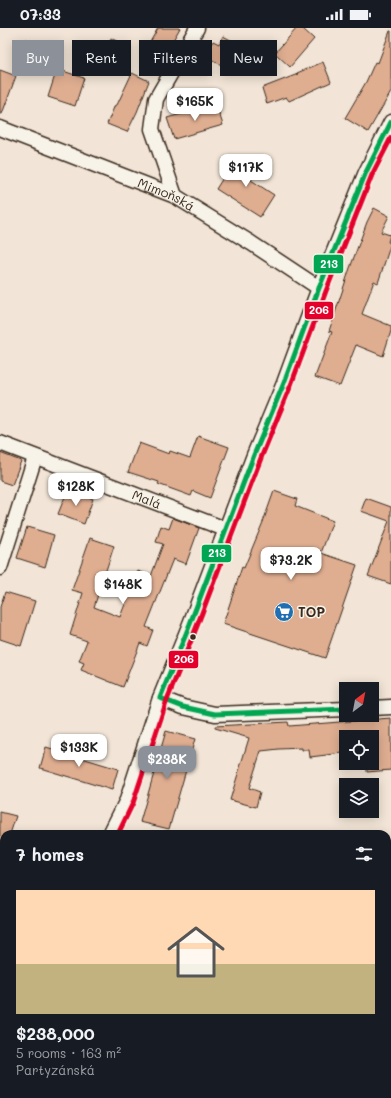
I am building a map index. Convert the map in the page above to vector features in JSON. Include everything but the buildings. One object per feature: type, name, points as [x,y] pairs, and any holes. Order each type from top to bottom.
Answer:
[{"type":"street","points":[[175,196],[152,129],[156,99],[197,28]]},
{"type":"street","points":[[112,830],[127,800],[160,698],[190,624],[225,529],[284,383],[319,288],[366,172],[391,122]]},
{"type":"street","name":"Mimoňská","points":[[0,128],[175,196],[251,243],[319,288]]},
{"type":"street","name":"Malá","points":[[0,443],[225,529]]},
{"type":"street","points":[[0,568],[35,457]]},
{"type":"street","points":[[160,698],[183,707],[215,714],[339,709]]},
{"type":"street","points":[[379,708],[391,707]]},
{"type":"transit line","name":"213","points":[[160,698],[190,624],[254,455],[284,383],[319,288],[366,172],[391,122]]},
{"type":"transit line","name":"206","points":[[120,830],[133,803],[167,700],[291,385],[326,291],[372,175],[391,138]]},
{"type":"transit line","name":"213","points":[[160,698],[183,707],[215,714],[339,709]]},
{"type":"place","name":"TOP","points":[[284,612]]}]
